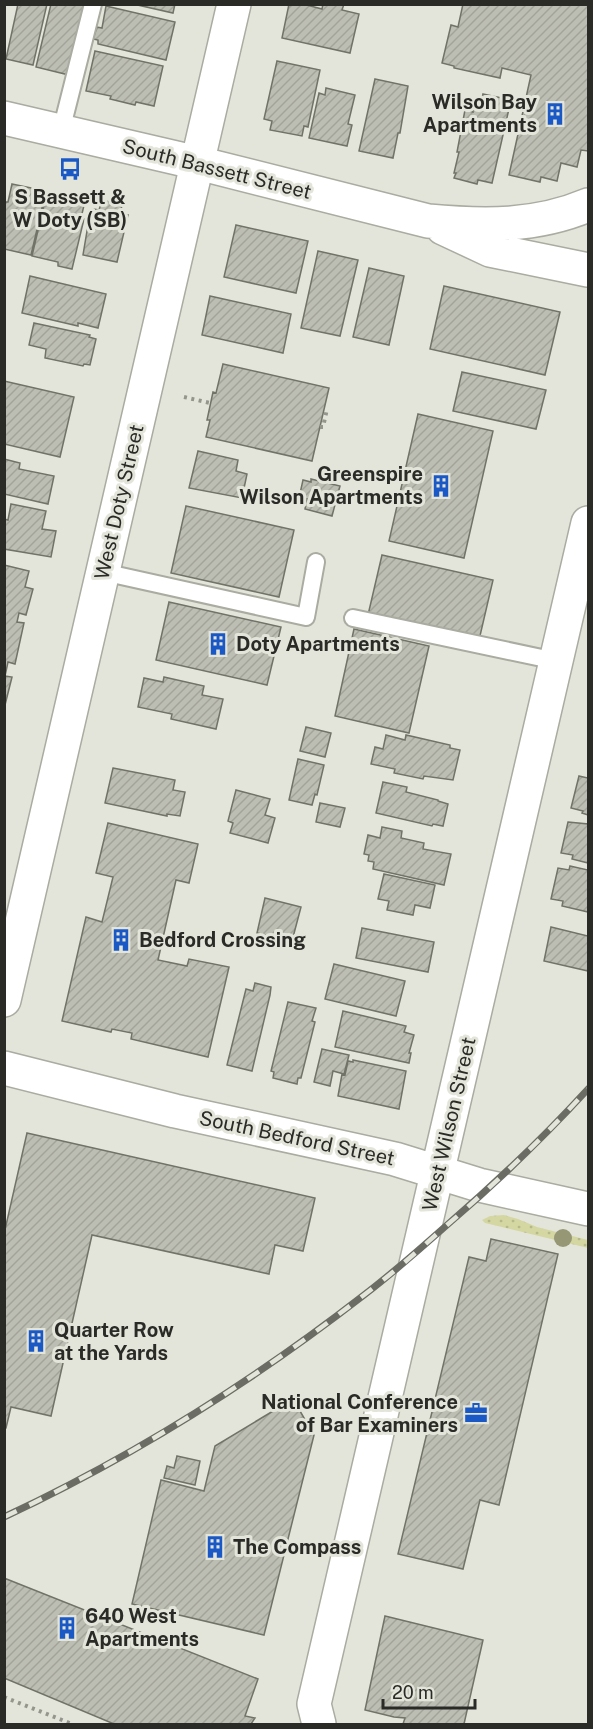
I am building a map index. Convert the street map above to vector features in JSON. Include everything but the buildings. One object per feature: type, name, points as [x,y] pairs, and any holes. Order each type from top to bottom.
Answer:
[{"type":"street","name":"West Doty Street","points":[[4,1000],[234,4]]},
{"type":"street","name":"South Bassett Street","points":[[4,118],[198,163],[428,221]]},
{"type":"street","points":[[428,221],[465,225],[530,222],[554,218],[588,205]]},
{"type":"street","points":[[428,221],[490,250],[588,270]]},
{"type":"street","name":"West Wilson Street","points":[[319,1725],[314,1704],[588,523]]},
{"type":"street","name":"South Bedford Street","points":[[4,1068],[175,1111],[396,1159],[479,1185],[588,1209]]},
{"type":"lane","points":[[61,131],[93,4]]},
{"type":"lane","points":[[103,572],[306,617],[316,562]]},
{"type":"lane","points":[[353,618],[556,661]]},
{"type":"path","points":[[184,397],[210,403]]},
{"type":"path","points":[[320,427],[323,427],[327,409]]},
{"type":"path","points":[[4,1697],[72,1725]]},
{"type":"green space","points":[[504,1215],[537,1227],[588,1240],[588,1248],[485,1223],[482,1220],[490,1216]]},
{"type":"railway","points":[[4,1517],[52,1494],[145,1443],[235,1388],[322,1327],[417,1252],[466,1209],[537,1142],[588,1089]]},
{"type":"place","name":"Wilson Bay Apartments","points":[[555,114]]},
{"type":"place","name":"S Bassett & W Doty (SB)","points":[[70,169]]},
{"type":"place","name":"Greenspire Wilson Apartments","points":[[441,486]]},
{"type":"place","name":"Doty Apartments","points":[[218,644]]},
{"type":"place","name":"Bedford Crossing","points":[[121,940]]},
{"type":"place","name":"Quarter Row at the Yards","points":[[36,1341]]},
{"type":"place","name":"National Conference of Bar Examiners","points":[[476,1413]]},
{"type":"place","name":"The Compass","points":[[215,1547]]},
{"type":"place","name":"640 West Apartments","points":[[67,1628]]}]
